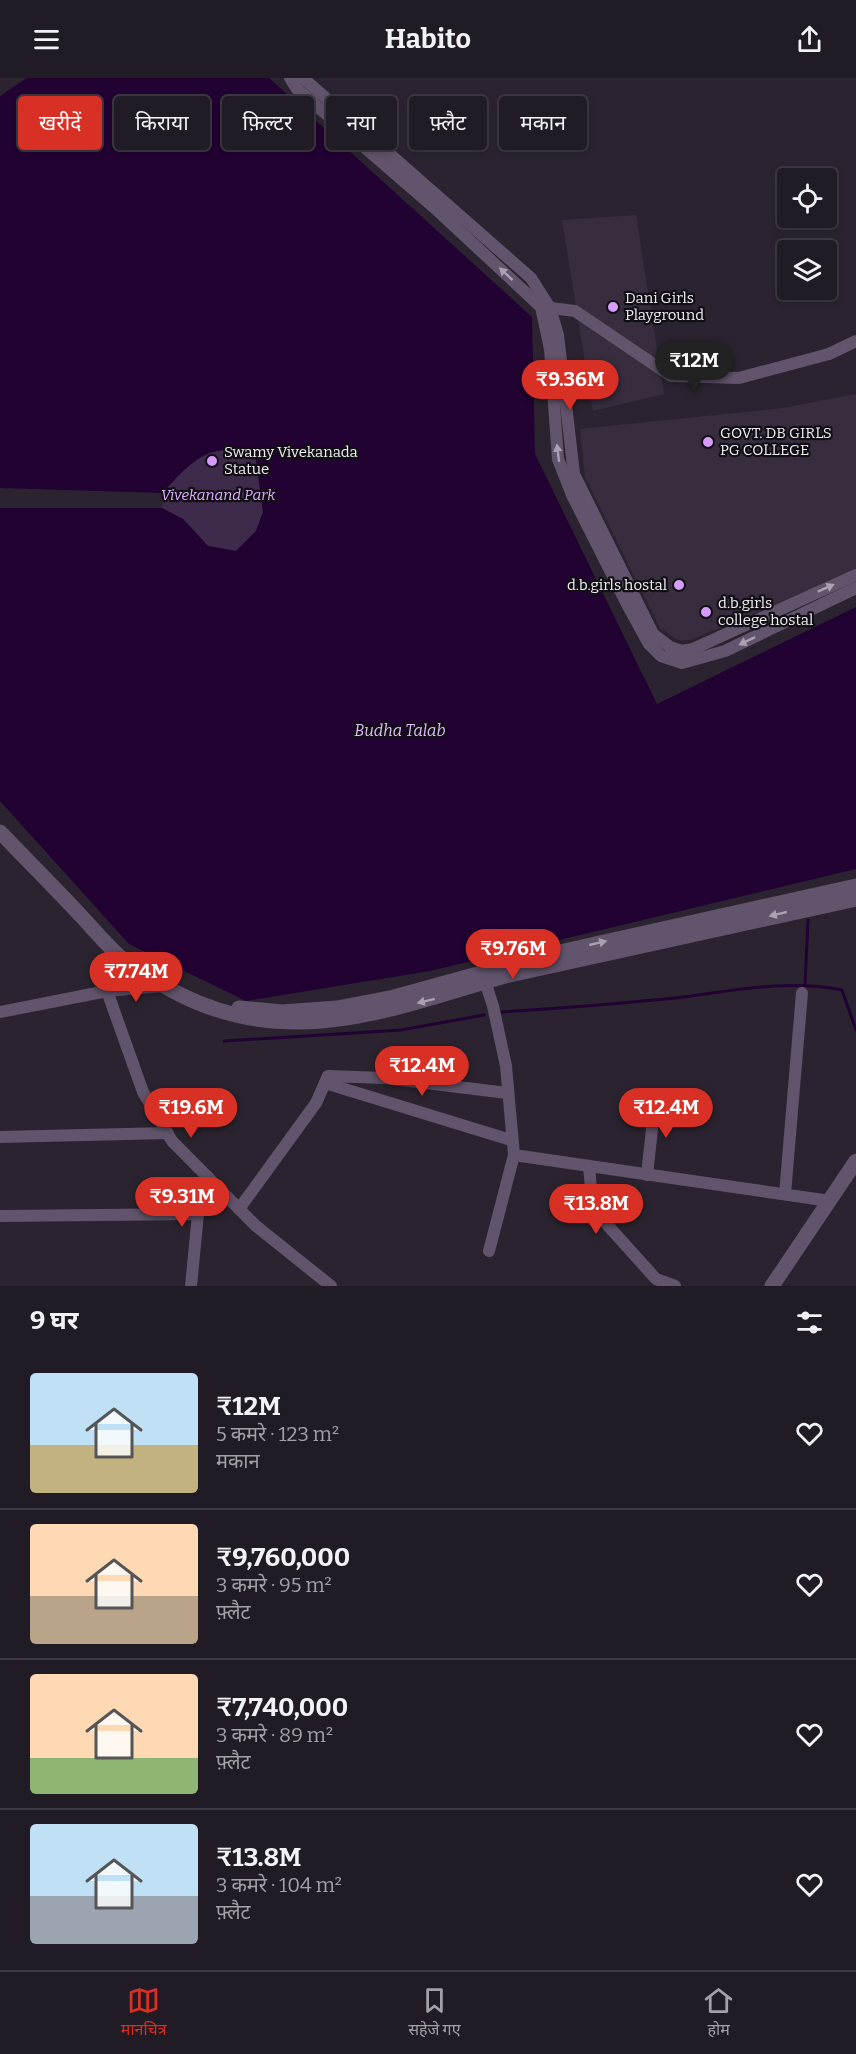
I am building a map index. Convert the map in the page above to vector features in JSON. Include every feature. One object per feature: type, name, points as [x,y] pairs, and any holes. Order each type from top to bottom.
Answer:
[{"type":"street","points":[[290,78],[297,88],[438,210],[546,308],[575,311],[671,376],[739,378],[829,354],[856,341]]},
{"type":"street","points":[[303,78],[306,84],[531,278],[558,335],[574,474],[643,614],[660,642],[682,651],[693,649],[856,575]]},
{"type":"street","points":[[546,308],[560,466],[628,606],[649,644],[661,656],[682,663],[725,651],[856,588]]},
{"type":"street","points":[[0,832],[127,963],[167,988],[247,1010],[282,1012],[337,1008],[394,997],[856,886]]},
{"type":"street","points":[[483,976],[856,898]]},
{"type":"street","points":[[114,950],[107,990],[143,1092],[168,1133],[238,1209],[331,1286]]},
{"type":"street","points":[[483,976],[500,1036],[514,1155],[489,1251]]},
{"type":"street","points":[[0,1012],[107,990],[167,988]]},
{"type":"street","points":[[785,1194],[802,993]]},
{"type":"street","points":[[238,1209],[316,1103],[328,1076],[385,1078],[507,1093]]},
{"type":"street","points":[[325,1083],[511,1140]]},
{"type":"street","points":[[647,1174],[655,1101]]},
{"type":"street","points":[[0,1137],[168,1133]]},
{"type":"street","points":[[514,1155],[830,1201]]},
{"type":"street","points":[[772,1286],[856,1161]]},
{"type":"street","points":[[589,1167],[593,1209],[656,1279],[675,1286]]},
{"type":"street","points":[[191,1286],[198,1214],[208,1178]]},
{"type":"street","points":[[0,1216],[198,1214]]},
{"type":"shaded area","name":"Dani Girls Playground","points":[[636,215],[664,394],[593,411],[562,220]]},
{"type":"shaded area","points":[[856,394],[856,572],[690,640],[678,640],[660,628],[585,477],[580,429],[783,408]]},
{"type":"green space","name":"Vivekanand Park","points":[[214,450],[241,451],[256,459],[263,512],[256,531],[236,551],[208,546],[183,519],[162,508],[163,497],[172,480],[195,460]]},
{"type":"water","name":"Budha Talab","points":[[27,78],[269,78],[289,96],[222,96],[222,150],[314,150],[314,119],[326,130],[326,150],[348,150],[532,317],[535,454],[657,704],[856,607],[856,869],[430,971],[246,1001],[129,944],[0,801],[0,508],[162,508],[183,519],[208,546],[236,551],[256,531],[263,512],[256,459],[242,452],[216,451],[193,463],[163,493],[0,488],[0,96]]},
{"type":"waterway","points":[[805,984],[808,920]]},
{"type":"waterway","points":[[502,1012],[675,998],[758,987],[821,987],[842,990],[856,1030]]},
{"type":"waterway","points":[[224,1041],[401,1030],[484,1015]]},
{"type":"place","name":"Dani Girls Playground","points":[[613,307]]},
{"type":"place","name":"GOVT. DB GIRLS PG COLLEGE","points":[[708,442]]},
{"type":"place","name":"Swamy Vivekanada Statue","points":[[212,461]]},
{"type":"place","name":"d.b.girls hostal","points":[[679,585]]},
{"type":"place","name":"d.b.girls college hostal","points":[[706,612]]}]
